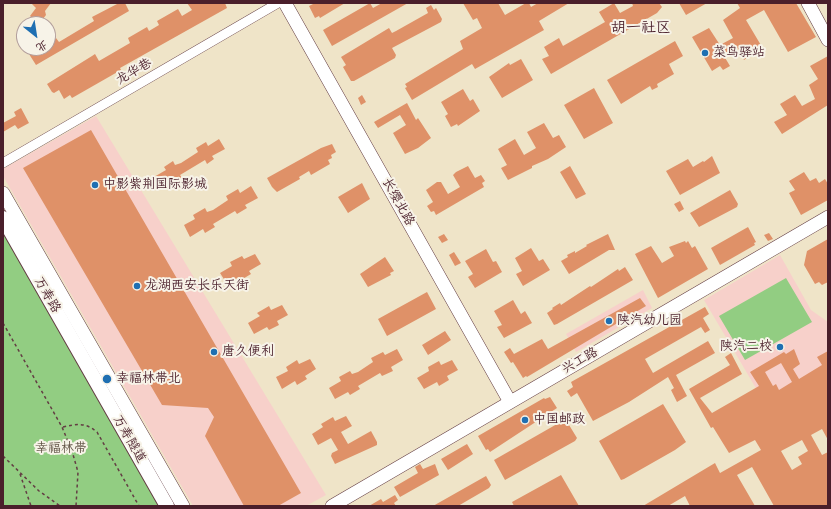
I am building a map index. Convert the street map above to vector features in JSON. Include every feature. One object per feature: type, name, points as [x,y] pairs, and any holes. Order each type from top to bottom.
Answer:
[{"type":"main road","name":"万寿路","points":[[3,217],[90,372]]},
{"type":"main road","name":"万寿隧道","points":[[90,372],[167,506]]},
{"type":"street","name":"龙华巷","points":[[3,163],[278,3]]},
{"type":"street","name":"长缨北路","points":[[285,3],[510,402]]},
{"type":"street","points":[[808,3],[828,40]]},
{"type":"street","points":[[817,3],[828,23]]},
{"type":"street","points":[[3,193],[183,506]]},
{"type":"street","points":[[3,217],[31,241]]},
{"type":"street","name":"兴工路","points":[[332,506],[828,217]]},
{"type":"path","points":[[3,323],[62,427],[72,451],[78,472],[76,506]]},
{"type":"path","points":[[62,427],[73,424],[89,425],[97,432],[139,506]]},
{"type":"path","points":[[3,456],[39,491],[60,506]]},
{"type":"path","points":[[20,473],[31,506]]},
{"type":"shaded area","points":[[96,116],[326,495],[306,506],[193,506],[3,176],[3,169]]},
{"type":"shaded area","name":"陕汽二校","points":[[780,255],[811,310],[828,322],[828,372],[767,407],[704,300]]},
{"type":"shaded area","name":"陕汽幼儿园","points":[[643,290],[652,308],[576,352],[566,334]]},
{"type":"green space","name":"幸福林带","points":[[3,231],[160,506],[3,506]]},
{"type":"green space","points":[[786,278],[812,322],[745,360],[719,316]]},
{"type":"building","points":[[31,3],[51,3],[45,11],[45,16],[30,16],[36,8]]},
{"type":"building","points":[[119,3],[125,3],[129,11],[56,53],[56,38],[59,42],[94,21],[92,17]]},
{"type":"building","points":[[187,3],[225,3],[227,8],[120,68],[121,70],[72,98],[70,95],[64,99],[59,90],[54,93],[52,92],[47,84],[95,54],[99,61],[130,43],[128,38],[147,27],[149,31],[159,25],[157,21],[178,9],[182,16],[192,10]]},
{"type":"building","points":[[315,3],[345,3],[320,18],[319,16],[315,18],[309,6]]},
{"type":"building","points":[[370,3],[373,8],[382,3],[408,3],[332,46],[323,30]]},
{"type":"building","points":[[463,3],[498,3],[505,15],[526,3],[529,3],[531,7],[538,3],[569,3],[539,21],[544,30],[475,69],[472,64],[412,100],[405,88],[407,87],[405,84],[463,49],[460,41],[482,28],[477,18],[473,20]]},
{"type":"building","points":[[614,3],[620,13],[633,6],[632,3],[659,3],[662,7],[657,13],[551,74],[542,59],[549,56],[544,47],[559,38],[563,46],[605,22],[599,12]]},
{"type":"building","points":[[679,3],[707,3],[686,15]]},
{"type":"building","points":[[737,3],[796,3],[816,37],[788,52],[764,10],[746,20],[762,47],[744,60],[738,48],[724,56],[730,66],[723,70],[720,66],[712,71],[692,37],[709,28],[720,45],[733,38],[723,20],[740,8]]},
{"type":"building","points":[[431,5],[434,10],[436,8],[442,19],[441,22],[392,48],[396,55],[395,58],[354,81],[351,81],[343,67],[346,65],[341,57],[389,28],[392,33],[428,13],[426,8]]},
{"type":"building","points":[[675,41],[683,56],[669,64],[674,74],[657,84],[658,87],[652,90],[650,86],[621,104],[607,80]]},
{"type":"building","points":[[30,56],[52,56],[36,65]]},
{"type":"building","points":[[828,56],[828,105],[782,134],[774,122],[787,115],[780,104],[795,95],[802,106],[815,99],[809,85],[818,79],[810,66]]},
{"type":"building","points":[[521,59],[533,80],[502,98],[489,77],[509,63],[510,65]]},
{"type":"building","points":[[594,88],[613,123],[584,139],[564,105]]},
{"type":"building","points":[[463,89],[470,101],[473,99],[480,111],[458,126],[457,124],[451,127],[445,116],[448,114],[441,102]]},
{"type":"building","points":[[362,95],[366,102],[361,105],[358,98]]},
{"type":"building","points":[[407,103],[416,120],[418,118],[431,138],[418,148],[405,154],[393,133],[406,125],[400,115],[378,128],[374,122]]},
{"type":"building","points":[[21,108],[29,123],[18,129],[15,125],[3,132],[3,123],[16,116],[14,112]]},
{"type":"building","points":[[544,123],[553,138],[559,135],[566,147],[548,159],[532,166],[532,168],[508,180],[501,168],[507,165],[498,149],[515,139],[524,155],[536,148],[527,132]]},
{"type":"building","name":"龙湖西安长乐天街","points":[[91,130],[301,493],[278,506],[244,506],[205,436],[214,417],[208,408],[162,405],[23,168]]},
{"type":"building","points":[[219,139],[225,149],[212,156],[214,159],[207,164],[205,160],[180,175],[182,178],[174,183],[172,179],[159,186],[154,177],[166,170],[164,167],[173,161],[175,165],[181,163],[198,152],[196,148],[206,142],[208,146]]},
{"type":"building","points":[[332,144],[336,152],[331,155],[332,158],[328,160],[330,164],[311,175],[309,171],[299,177],[300,179],[277,192],[272,187],[267,178],[321,148]]},
{"type":"building","points":[[712,156],[720,173],[680,195],[666,171],[688,159],[693,167]]},
{"type":"building","points":[[468,166],[475,178],[481,175],[485,181],[482,183],[484,187],[436,215],[434,211],[431,212],[427,206],[433,202],[426,190],[437,182],[441,182],[448,194],[460,187],[453,175]]},
{"type":"building","points":[[570,166],[586,194],[576,199],[560,172]]},
{"type":"building","points":[[804,172],[810,181],[816,178],[819,183],[825,179],[828,184],[828,200],[801,215],[789,193],[795,190],[789,181]]},
{"type":"building","points":[[362,183],[370,199],[348,213],[338,197]]},
{"type":"building","points":[[251,186],[258,198],[245,205],[247,208],[237,214],[235,211],[213,224],[215,227],[205,233],[203,229],[190,237],[184,225],[195,219],[193,215],[205,208],[207,212],[213,210],[228,200],[226,196],[238,189],[240,193]]},
{"type":"building","points":[[730,190],[738,204],[737,207],[699,227],[690,213]]},
{"type":"building","points":[[680,201],[684,209],[679,212],[674,204]]},
{"type":"building","points":[[748,227],[756,242],[754,243],[755,245],[720,265],[711,248]]},
{"type":"building","points":[[769,233],[773,239],[768,241],[764,235]]},
{"type":"building","points":[[444,234],[448,240],[442,243],[438,237]]},
{"type":"building","points":[[608,234],[615,250],[609,250],[569,274],[561,261],[568,257],[567,255],[575,251],[575,253],[587,246],[586,245]]},
{"type":"building","points":[[828,239],[828,282],[822,285],[819,282],[815,284],[804,265],[807,251]]},
{"type":"building","points":[[685,241],[686,243],[688,241],[692,248],[695,246],[708,269],[658,298],[635,254],[651,246],[662,263],[674,256],[669,247]]},
{"type":"building","points":[[531,248],[539,261],[543,259],[550,270],[523,286],[516,274],[522,271],[515,258]]},
{"type":"building","points":[[486,249],[493,262],[496,261],[502,272],[475,288],[468,277],[473,274],[465,261]]},
{"type":"building","points":[[454,252],[461,263],[455,266],[449,255]]},
{"type":"building","points":[[255,254],[261,264],[249,271],[251,274],[241,280],[239,277],[227,284],[220,273],[232,266],[230,262],[242,256],[244,259]]},
{"type":"building","points":[[385,257],[394,271],[390,273],[391,275],[368,287],[360,274]]},
{"type":"building","points":[[625,267],[633,280],[554,325],[547,313],[553,309],[552,308],[560,303],[561,305],[618,269],[619,271]]},
{"type":"building","points":[[427,292],[436,309],[387,336],[378,319]]},
{"type":"building","points":[[640,298],[646,306],[527,377],[526,376],[523,378],[513,362],[511,363],[504,352],[510,348],[514,354],[542,339],[548,349]]},
{"type":"building","points":[[513,300],[521,314],[525,311],[532,323],[504,338],[497,327],[502,325],[494,311]]},
{"type":"building","points":[[282,305],[288,315],[277,321],[279,325],[269,330],[267,327],[254,334],[248,323],[260,316],[257,313],[269,306],[271,310]]},
{"type":"building","points":[[705,307],[709,314],[703,318],[710,330],[705,333],[701,327],[645,359],[653,373],[708,341],[715,353],[676,375],[687,396],[677,402],[671,390],[674,388],[668,377],[629,402],[593,421],[577,393],[571,397],[567,391],[573,387],[571,382]]},
{"type":"building","points":[[445,331],[451,340],[428,355],[422,345]]},
{"type":"building","points":[[397,349],[403,360],[391,367],[393,371],[382,376],[380,373],[358,386],[360,389],[350,395],[348,392],[335,399],[329,388],[341,381],[339,377],[350,371],[352,374],[358,372],[373,362],[371,358],[383,352],[385,355]]},
{"type":"building","points":[[794,349],[800,364],[793,369],[799,379],[822,365],[817,357],[828,351],[828,440],[822,429],[811,435],[822,455],[828,452],[828,506],[774,506],[752,467],[737,475],[755,506],[690,506],[685,496],[668,506],[643,506],[715,463],[720,473],[761,450],[755,440],[729,453],[713,427],[711,428],[689,389],[730,365],[725,357],[731,353],[742,374],[700,398],[712,413],[759,386],[750,372],[784,352],[786,354]],"holes":[[[781,363],[792,382],[779,390],[776,384],[773,386],[765,372]],[[802,440],[808,451],[798,457],[802,464],[792,470],[781,451]]]},
{"type":"building","points":[[310,359],[316,369],[305,376],[307,379],[297,385],[295,381],[282,389],[276,377],[288,371],[286,367],[297,360],[299,364]]},
{"type":"building","points":[[452,360],[458,370],[447,376],[449,380],[439,386],[437,382],[424,389],[417,378],[429,371],[428,367],[439,361],[441,365]]},
{"type":"building","points":[[550,397],[557,408],[490,452],[488,449],[486,450],[478,436],[544,398]]},
{"type":"building","points":[[663,404],[686,442],[675,450],[621,480],[599,441]]},
{"type":"building","points":[[346,416],[352,426],[341,432],[348,444],[371,431],[377,445],[335,464],[331,456],[332,453],[338,450],[331,438],[318,445],[312,434],[323,427],[321,424],[333,417],[335,421]]},
{"type":"building","points":[[566,420],[577,438],[575,441],[505,480],[494,460]]},
{"type":"building","points":[[467,444],[473,454],[448,470],[441,459]]},
{"type":"building","points":[[420,464],[423,469],[435,464],[439,475],[400,497],[394,487],[418,473],[415,467]]},
{"type":"building","points":[[561,475],[579,506],[514,506],[512,502]]},
{"type":"building","points":[[486,476],[491,485],[489,488],[458,506],[433,506]]},
{"type":"building","points":[[395,495],[398,500],[394,503],[396,506],[369,506],[381,499],[383,502]]},
{"type":"place","name":"菜鸟驿站","points":[[705,53]]},
{"type":"place","name":"中影紫荆国际影城","points":[[95,185]]},
{"type":"place","name":"龙湖西安长乐天街","points":[[137,286]]},
{"type":"place","name":"陕汽幼儿园","points":[[609,321]]},
{"type":"place","name":"陕汽二校","points":[[780,347]]},
{"type":"place","name":"唐久便利","points":[[214,352]]},
{"type":"place","name":"幸福林带北","points":[[107,379]]},
{"type":"place","name":"中国邮政","points":[[525,420]]},
{"type":"district","name":"胡一社区","points":[[641,28]]}]
